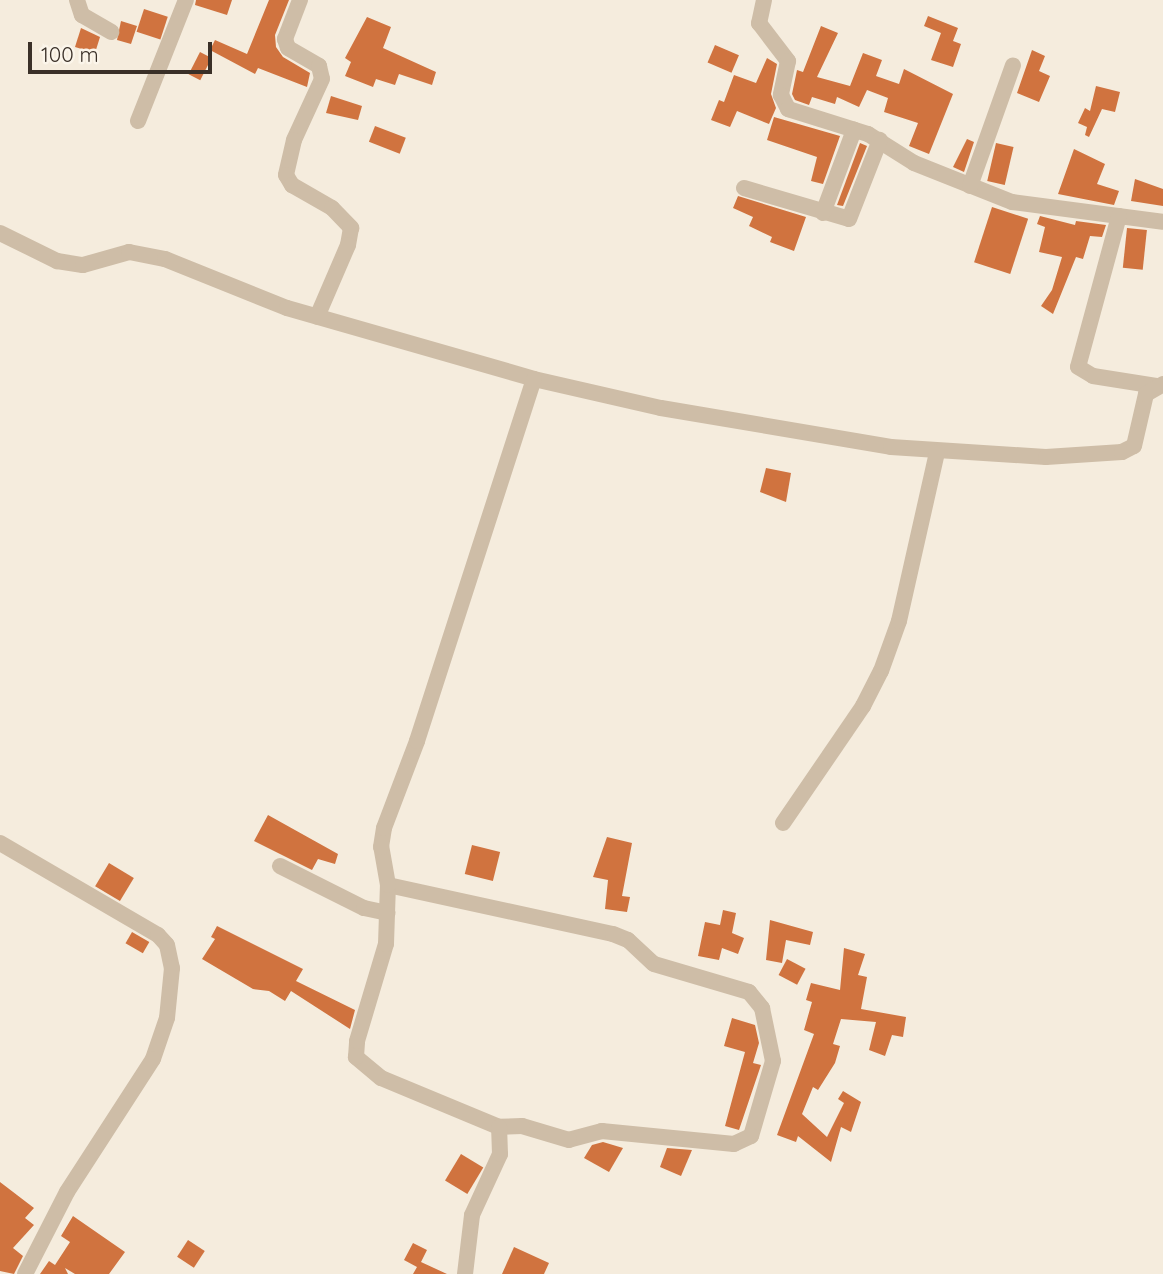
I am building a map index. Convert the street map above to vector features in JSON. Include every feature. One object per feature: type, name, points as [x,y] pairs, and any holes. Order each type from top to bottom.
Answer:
[{"type":"street","points":[[76,0],[82,15],[111,32]]},
{"type":"street","points":[[138,121],[186,0]]},
{"type":"street","points":[[300,0],[285,39],[288,48],[318,66],[322,79],[294,140],[286,175],[292,185],[332,208],[351,228],[348,245],[317,317]]},
{"type":"street","points":[[764,0],[759,23],[789,67],[782,102],[788,109],[880,140],[898,156],[1012,202],[1163,222]]},
{"type":"street","points":[[970,186],[1013,65]]},
{"type":"street","points":[[823,213],[854,130]]},
{"type":"street","points":[[744,188],[823,213],[853,216],[880,140]]},
{"type":"street","points":[[1119,216],[1077,367],[1093,376],[1160,385]]},
{"type":"street","points":[[0,233],[58,261],[83,265],[129,252],[165,258],[229,287],[317,317],[534,379],[662,408],[937,452],[1046,457],[1122,452],[1134,446],[1146,394],[1160,385]]},
{"type":"street","points":[[388,885],[613,934],[628,940],[654,964],[740,988],[755,996],[762,1008],[773,1061],[754,1130],[746,1141],[734,1144],[606,1131],[569,1140],[522,1126],[499,1127],[381,1078],[356,1057],[357,1041],[386,944],[388,885],[381,847],[384,828],[421,729],[534,379]]},
{"type":"street","points":[[783,823],[863,706],[881,671],[899,621],[937,452]]},
{"type":"street","points":[[0,843],[159,935],[167,946],[172,968],[167,1018],[153,1059],[67,1192],[25,1274]]},
{"type":"street","points":[[280,866],[364,908],[387,913]]},
{"type":"street","points":[[465,1274],[472,1215],[500,1154],[499,1127]]},
{"type":"building","points":[[196,0],[232,0],[227,15],[195,5]]},
{"type":"building","points":[[269,0],[289,0],[275,35],[276,47],[283,57],[310,73],[307,87],[258,68],[255,74],[210,50],[215,40],[247,54]]},
{"type":"building","points":[[144,9],[168,17],[160,40],[137,32]]},
{"type":"building","points":[[928,16],[958,28],[953,41],[961,44],[953,67],[931,60],[941,33],[924,26]]},
{"type":"building","points":[[367,17],[391,27],[383,48],[436,72],[432,85],[399,74],[395,85],[376,79],[373,87],[345,76],[351,62],[345,58]]},
{"type":"building","points":[[121,21],[137,26],[131,44],[117,40]]},
{"type":"building","points":[[821,26],[838,33],[817,77],[850,86],[863,53],[882,60],[876,76],[899,84],[904,69],[953,94],[929,154],[909,146],[918,123],[884,112],[888,98],[867,90],[859,107],[837,97],[835,104],[812,97],[809,105],[795,100],[792,94],[797,70],[803,72]]},
{"type":"building","points":[[81,28],[100,37],[95,53],[75,47]]},
{"type":"building","points":[[715,45],[739,55],[732,73],[708,62]]},
{"type":"building","points":[[1032,50],[1045,56],[1039,71],[1050,76],[1039,102],[1017,93]]},
{"type":"building","points":[[200,52],[212,58],[200,80],[189,74]]},
{"type":"building","points":[[767,58],[777,64],[771,94],[776,108],[769,124],[737,111],[730,127],[711,120],[719,100],[724,102],[734,75],[756,83]]},
{"type":"building","points":[[1096,86],[1120,92],[1115,112],[1102,109],[1089,137],[1085,135],[1087,127],[1078,123],[1085,108],[1090,111]]},
{"type":"building","points":[[331,96],[362,106],[358,120],[326,113]]},
{"type":"building","points":[[774,117],[840,136],[823,184],[811,181],[817,157],[767,140]]},
{"type":"building","points":[[375,126],[406,138],[400,154],[369,142]]},
{"type":"building","points":[[967,139],[974,142],[964,172],[953,167]]},
{"type":"building","points":[[860,143],[867,146],[843,206],[837,205]]},
{"type":"building","points":[[996,143],[1014,147],[1005,185],[987,181]]},
{"type":"building","points":[[1074,149],[1105,164],[1097,184],[1119,191],[1114,205],[1058,194]]},
{"type":"building","points":[[1135,179],[1163,189],[1163,206],[1131,201]]},
{"type":"building","points":[[738,196],[806,217],[794,251],[770,242],[772,237],[749,226],[753,217],[733,208]]},
{"type":"building","points":[[992,207],[1028,219],[1010,274],[974,262]]},
{"type":"building","points":[[1040,216],[1075,225],[1076,221],[1106,225],[1102,237],[1090,236],[1083,259],[1076,257],[1053,314],[1041,306],[1052,290],[1062,257],[1039,252],[1045,227],[1037,224]]},
{"type":"building","points":[[1127,228],[1147,230],[1143,270],[1123,268]]},
{"type":"building","points":[[766,468],[791,473],[786,502],[760,492]]},
{"type":"building","points":[[268,815],[338,854],[335,864],[318,859],[312,870],[254,841]]},
{"type":"building","points":[[607,837],[632,843],[622,896],[630,897],[627,912],[605,909],[608,880],[593,877]]},
{"type":"building","points":[[472,845],[500,852],[493,881],[465,874]]},
{"type":"building","points":[[109,863],[134,878],[120,901],[95,886]]},
{"type":"building","points":[[723,910],[736,913],[732,933],[744,938],[738,954],[722,948],[719,960],[698,956],[705,922],[720,925]]},
{"type":"building","points":[[770,920],[813,932],[810,945],[786,940],[782,963],[766,960]]},
{"type":"building","points":[[217,926],[303,969],[296,981],[355,1010],[350,1029],[291,991],[285,1001],[269,991],[253,989],[202,959],[215,939],[211,937]]},
{"type":"building","points":[[132,932],[149,942],[143,953],[126,943]]},
{"type":"building","points":[[844,948],[865,954],[858,975],[867,977],[861,1009],[906,1017],[903,1037],[892,1035],[885,1056],[869,1050],[876,1022],[841,1019],[833,1044],[840,1046],[835,1063],[818,1090],[813,1087],[802,1114],[827,1137],[844,1103],[838,1099],[843,1091],[861,1102],[851,1132],[841,1127],[831,1162],[798,1136],[796,1142],[777,1135],[814,1034],[804,1030],[812,1002],[806,1000],[811,983],[840,990]]},
{"type":"building","points":[[787,959],[806,969],[797,985],[779,975]]},
{"type":"building","points":[[732,1018],[755,1025],[759,1043],[753,1063],[761,1065],[739,1130],[725,1126],[745,1052],[724,1046]]},
{"type":"building","points":[[603,1142],[623,1148],[609,1172],[584,1158],[592,1145]]},
{"type":"building","points":[[667,1148],[692,1150],[681,1176],[660,1167]]},
{"type":"building","points":[[461,1154],[483,1167],[467,1194],[445,1181]]},
{"type":"building","points":[[0,1182],[34,1208],[25,1218],[34,1225],[13,1248],[23,1256],[14,1274],[0,1271]]},
{"type":"building","points":[[73,1216],[125,1252],[109,1274],[75,1274],[65,1268],[68,1274],[40,1274],[49,1261],[55,1265],[70,1242],[61,1236]]},
{"type":"building","points":[[188,1240],[205,1251],[194,1268],[177,1257]]},
{"type":"building","points":[[413,1243],[427,1250],[421,1262],[447,1274],[413,1274],[417,1267],[404,1260]]},
{"type":"building","points":[[514,1247],[549,1263],[544,1274],[502,1274]]}]
